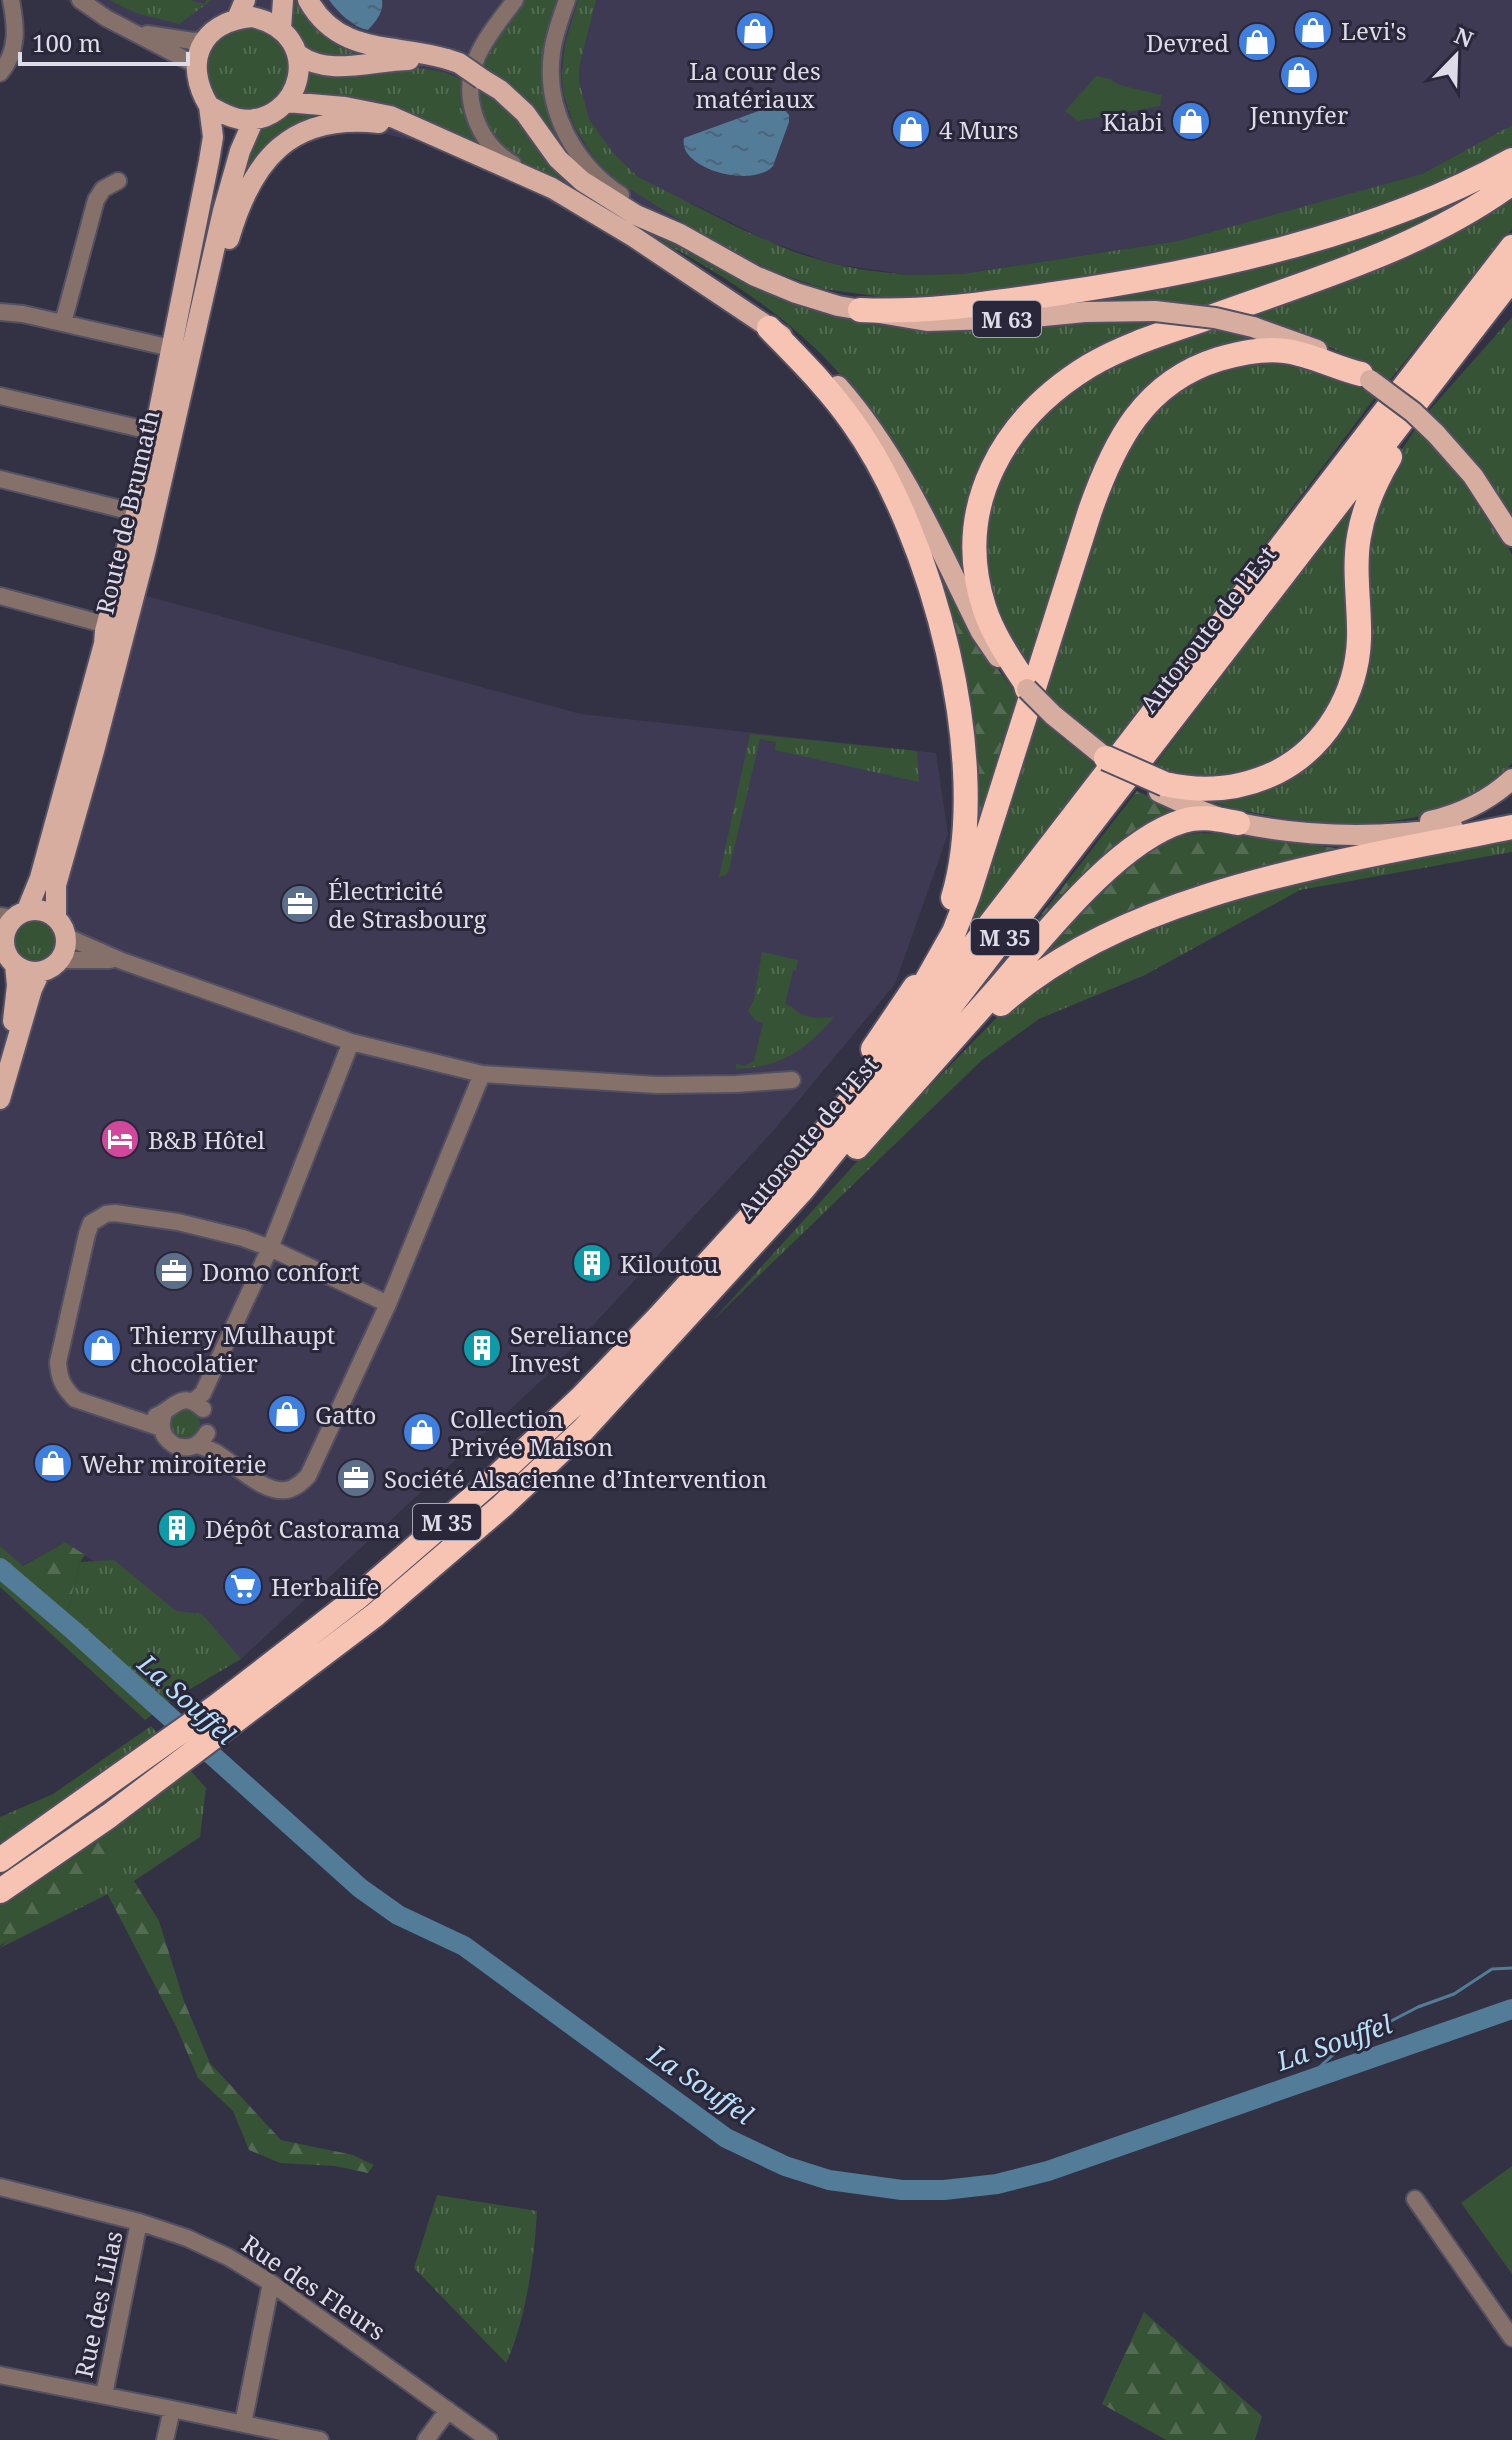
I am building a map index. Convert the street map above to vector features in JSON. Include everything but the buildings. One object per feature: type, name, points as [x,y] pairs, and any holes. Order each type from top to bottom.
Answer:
[{"type":"highway","points":[[860,310],[927,312],[1082,290],[1200,268],[1330,234],[1404,210],[1465,185],[1512,160]]},
{"type":"highway","points":[[1027,689],[1025,682],[1007,663],[992,628],[984,606],[975,555],[976,531],[985,488],[994,465],[1014,431],[1031,410],[1069,379],[1104,359],[1423,237],[1458,219],[1512,183]]},
{"type":"highway","name":"Autoroute de l’Est","points":[[0,1891],[168,1772],[226,1715],[492,1481],[581,1398],[739,1229],[804,1157],[955,971],[1512,247]]},
{"type":"highway","name":"Autoroute de l’Est","points":[[0,1860],[149,1755],[226,1715],[386,1606],[502,1506],[583,1430],[803,1189],[971,982],[1512,278]]},
{"type":"highway","points":[[739,1229],[787,1160],[848,1085],[900,1013],[946,921],[957,886],[967,816],[964,747],[948,653],[899,504],[853,423],[808,368],[769,328]]},
{"type":"highway","points":[[848,1085],[883,1047],[906,1015],[954,932],[983,851],[1099,487],[1112,454],[1135,416],[1168,384],[1188,372],[1209,362],[1251,351],[1289,351],[1366,377]]},
{"type":"highway","points":[[1096,750],[1162,788],[1194,789],[1224,789],[1268,776],[1303,756],[1337,716],[1350,687],[1357,662],[1357,564],[1361,526],[1371,493],[1397,446],[1402,421]]},
{"type":"highway","points":[[583,1430],[800,1211],[1056,924],[1123,856],[1159,832],[1183,821],[1205,818],[1238,823]]},
{"type":"highway","points":[[908,1090],[1029,981],[1084,946],[1113,933],[1222,892],[1298,872],[1512,827]]},
{"type":"main road","points":[[281,28],[283,0]]},
{"type":"main road","points":[[308,0],[324,22],[352,41],[446,62]]},
{"type":"main road","points":[[241,9],[252,17],[281,28],[293,41],[299,55],[299,72],[286,102],[263,117],[254,119],[239,119],[209,106],[196,80],[196,65],[205,40],[214,30],[241,9]]},
{"type":"main road","points":[[299,55],[320,66],[401,60],[446,62]]},
{"type":"main road","name":"M 63","points":[[446,62],[472,71],[486,81],[525,113],[572,173],[636,215],[680,234],[736,267],[817,300],[927,321],[1155,311],[1215,318],[1303,344],[1366,377],[1413,412],[1479,485],[1512,536]]},
{"type":"main road","points":[[286,102],[361,109],[390,116],[552,188],[634,237],[795,344],[864,416],[897,464],[981,632],[1007,663]]},
{"type":"main road","name":"Route de Brumath","points":[[14,915],[40,878],[48,841],[43,829],[98,642],[106,628],[137,513],[209,161],[213,137],[209,106]]},
{"type":"main road","name":"Route de Brumath","points":[[61,926],[56,885],[124,637],[223,211],[240,151],[254,119]]},
{"type":"main road","points":[[180,402],[192,386],[224,253],[244,194],[256,172],[288,140],[329,125],[373,123],[401,128],[492,162]]},
{"type":"main road","points":[[1027,689],[1096,750]]},
{"type":"main road","points":[[1327,833],[1414,825],[1456,814],[1494,794],[1512,779]]},
{"type":"main road","points":[[1162,788],[1238,823],[1327,833],[1388,836],[1512,818]]},
{"type":"main road","points":[[0,1099],[32,989],[40,972],[59,960],[63,953],[61,926],[38,909],[14,915],[2,936],[7,955],[15,965],[24,971],[40,972]]},
{"type":"main road","points":[[0,1071],[15,1006],[15,965]]},
{"type":"street","points":[[0,73],[8,64],[17,32],[11,0]]},
{"type":"street","points":[[80,0],[91,10],[196,65]]},
{"type":"street","points":[[515,0],[484,43],[474,64],[472,106],[479,127],[497,153],[552,188]]},
{"type":"street","points":[[567,0],[552,53],[554,102],[563,129],[582,159],[607,186],[680,234]]},
{"type":"street","points":[[123,27],[175,39],[205,40]]},
{"type":"street","points":[[63,323],[96,200],[103,189],[118,181]]},
{"type":"street","points":[[0,312],[13,312],[171,348]]},
{"type":"street","points":[[0,396],[155,432]]},
{"type":"street","points":[[0,479],[137,513]]},
{"type":"street","points":[[0,596],[106,628]]},
{"type":"street","points":[[61,926],[122,961],[351,1042],[482,1074],[657,1085],[792,1080]]},
{"type":"street","points":[[59,960],[122,961]]},
{"type":"street","points":[[200,1401],[173,1404],[163,1421],[165,1437],[176,1446],[190,1448],[202,1439],[208,1421],[200,1401],[270,1248],[351,1042]]},
{"type":"street","points":[[202,1439],[243,1473],[273,1489],[285,1491],[296,1487],[308,1476],[388,1304],[482,1074]]},
{"type":"street","points":[[163,1421],[143,1421],[75,1399],[64,1389],[59,1377],[58,1362],[91,1223],[101,1215],[115,1213],[178,1222],[243,1238],[388,1304]]},
{"type":"street","name":"Rue des Fleurs","points":[[0,2187],[139,2222],[187,2238],[228,2257],[271,2283],[489,2440]]},
{"type":"street","points":[[1415,2199],[1512,2338]]},
{"type":"street","name":"Rue des Lilas","points":[[104,2395],[139,2222]]},
{"type":"street","points":[[243,2424],[271,2283]]},
{"type":"street","points":[[0,2375],[320,2440]]},
{"type":"street","points":[[165,2440],[172,2409]]},
{"type":"street","points":[[426,2440],[448,2410]]},
{"type":"shaded area","points":[[66,0],[1512,0],[1512,125],[1422,174],[1352,194],[1178,241],[962,274],[910,275],[834,264],[768,241],[691,203],[669,272],[517,184],[420,142],[368,130],[319,135],[299,145],[274,99],[287,75],[207,49],[168,58],[107,28]]},
{"type":"shaded area","points":[[146,596],[581,714],[936,753],[948,834],[895,984],[775,1129],[544,1378],[241,1659],[65,1542],[22,1566],[0,1546],[0,1015],[27,910],[92,778]]},
{"type":"green space","points":[[109,0],[190,0],[205,4],[206,0],[212,0],[179,24],[136,13]]},
{"type":"green space","points":[[289,0],[304,0],[306,5],[395,52],[325,62],[297,37]]},
{"type":"green space","points":[[521,0],[559,0],[547,43],[543,80],[550,118],[570,158],[476,65],[489,41],[501,34]]},
{"type":"green space","points":[[578,0],[596,0],[579,67],[579,81],[589,119],[613,153],[638,177],[794,252],[864,270],[909,275],[962,274],[1178,241],[1422,174],[1512,125],[1512,148],[1491,162],[1335,225],[1186,260],[1014,291],[968,296],[897,299],[824,289],[770,270],[712,240],[617,181],[595,159],[574,126],[562,78],[565,45]]},
{"type":"green space","points":[[237,25],[262,27],[285,52],[288,69],[284,85],[274,98],[260,106],[242,108],[224,102],[207,86],[207,49]]},
{"type":"green space","points":[[411,67],[443,72],[461,79],[466,114],[481,146],[300,100],[306,71]]},
{"type":"green space","points":[[1096,76],[1162,95],[1160,106],[1078,121],[1065,111]]},
{"type":"green space","points":[[474,84],[504,100],[531,127],[665,237],[754,286],[814,309],[873,324],[933,329],[1108,319],[1172,322],[1012,422],[968,589],[899,454],[857,394],[832,365],[783,320],[713,271],[545,180],[512,158],[483,126]]},
{"type":"green space","points":[[293,111],[332,112],[330,120],[234,195],[257,132]]},
{"type":"green space","points":[[1512,174],[1413,231],[1213,306],[1147,300],[979,312],[1097,295]]},
{"type":"green space","points":[[1512,195],[1512,229],[1389,381],[1316,340],[1238,312]]},
{"type":"green space","points":[[1512,317],[1512,517],[1463,449],[1427,413]]},
{"type":"green space","points":[[1201,326],[1262,338],[1157,380],[1029,674],[1005,635],[983,566],[992,480],[1065,385]]},
{"type":"green space","points":[[1280,357],[1344,378],[1376,396],[1110,750],[1075,722],[1042,689],[1121,453],[1159,402],[1213,369]]},
{"type":"green space","points":[[1416,428],[1482,498],[1512,555],[1512,763],[1483,789],[1449,807],[1411,818],[1370,823],[1328,823],[1247,811],[1211,802],[1337,728],[1364,563],[1386,474]]},
{"type":"green space","points":[[1358,497],[1347,679],[1298,752],[1220,785],[1151,770]]},
{"type":"green space","points":[[922,528],[984,651],[1019,697],[969,863]]},
{"type":"green space","points":[[1035,713],[1099,767],[951,957]]},
{"type":"green space","points":[[750,734],[917,751],[919,782],[775,750],[776,742],[760,739],[729,870],[719,877]]},
{"type":"green space","points":[[1137,791],[1180,810],[1041,929],[1034,924]]},
{"type":"green space","points":[[1196,833],[1343,849],[1345,854],[1027,973],[1095,898],[1135,861],[1172,839]]},
{"type":"green space","points":[[1512,834],[1512,852],[1300,890],[1145,975],[1039,1019],[982,1060],[712,1321],[865,1153],[1005,1009],[1112,943],[1241,895]]},
{"type":"green space","points":[[36,921],[51,927],[57,942],[51,957],[36,963],[21,957],[15,942],[21,927]]},
{"type":"green space","points":[[762,952],[798,960],[785,1004],[808,1016],[834,1017],[813,1039],[791,1055],[766,1065],[736,1069],[736,1064],[745,1066],[754,1061],[763,1023],[756,1021],[748,1011],[754,999]]},
{"type":"green space","points":[[185,1410],[191,1411],[199,1419],[199,1431],[191,1439],[185,1440],[179,1439],[171,1431],[170,1425],[171,1419],[179,1411]]},
{"type":"green space","points":[[65,1542],[85,1555],[80,1562],[67,1615],[133,1676],[170,1701],[145,1720],[0,1587],[0,1546],[23,1566]]},
{"type":"green space","points":[[114,1560],[176,1611],[202,1614],[241,1659],[170,1701],[133,1676],[67,1615],[80,1562]]},
{"type":"green space","points":[[151,1726],[206,1788],[200,1837],[134,1881],[0,1948],[106,1836],[18,1831],[0,1821],[0,1817],[53,1794]]},
{"type":"green space","points":[[0,1821],[18,1831],[106,1836],[121,1851],[0,1946]]},
{"type":"green space","points":[[134,1881],[159,1921],[184,2001],[210,2063],[281,2140],[353,2155],[374,2165],[368,2173],[335,2166],[280,2163],[249,2150],[233,2111],[198,2078],[176,2026],[107,1893]]},
{"type":"green space","points":[[1512,2166],[1512,2274],[1461,2203]]},
{"type":"green space","points":[[437,2195],[537,2211],[528,2289],[519,2329],[506,2363],[414,2268]]},
{"type":"green space","points":[[1144,2312],[1262,2416],[1255,2440],[1166,2440],[1102,2404]]},
{"type":"water","points":[[329,0],[382,0],[382,8],[368,30],[351,23]]},
{"type":"water","points":[[772,106],[784,109],[789,115],[789,122],[773,166],[763,173],[750,176],[718,172],[692,159],[685,149],[684,138]]},
{"type":"waterway","name":"La Souffel","points":[[0,1568],[360,1888],[398,1915],[464,1946],[726,2138],[785,2166],[829,2180],[902,2190],[944,2190],[997,2184],[1048,2171],[1512,2009]]},
{"type":"waterway","points":[[1305,2080],[1343,2046],[1418,2007],[1454,1994],[1492,1969],[1512,1968]]},
{"type":"place","name":"Levi's","points":[[1313,30]]},
{"type":"place","name":"La cour des matériaux","points":[[755,31]]},
{"type":"place","name":"Devred","points":[[1257,42]]},
{"type":"place","name":"Jennyfer","points":[[1299,75]]},
{"type":"place","name":"Kiabi","points":[[1191,121]]},
{"type":"place","name":"4 Murs","points":[[911,129]]},
{"type":"place","name":"Électricité de Strasbourg","points":[[300,904]]},
{"type":"place","name":"B&B Hôtel","points":[[120,1139]]},
{"type":"place","name":"Kiloutou","points":[[592,1263]]},
{"type":"place","name":"Domo confort","points":[[174,1271]]},
{"type":"place","name":"Thierry Mulhaupt chocolatier","points":[[102,1348]]},
{"type":"place","name":"Sereliance Invest","points":[[482,1348]]},
{"type":"place","name":"Gatto","points":[[287,1414]]},
{"type":"place","name":"Collection Privée Maison","points":[[422,1432]]},
{"type":"place","name":"Wehr miroiterie","points":[[53,1463]]},
{"type":"place","name":"Société Alsacienne d’Intervention","points":[[356,1478]]},
{"type":"place","name":"Dépôt Castorama","points":[[177,1528]]},
{"type":"place","name":"Herbalife","points":[[243,1586]]}]
